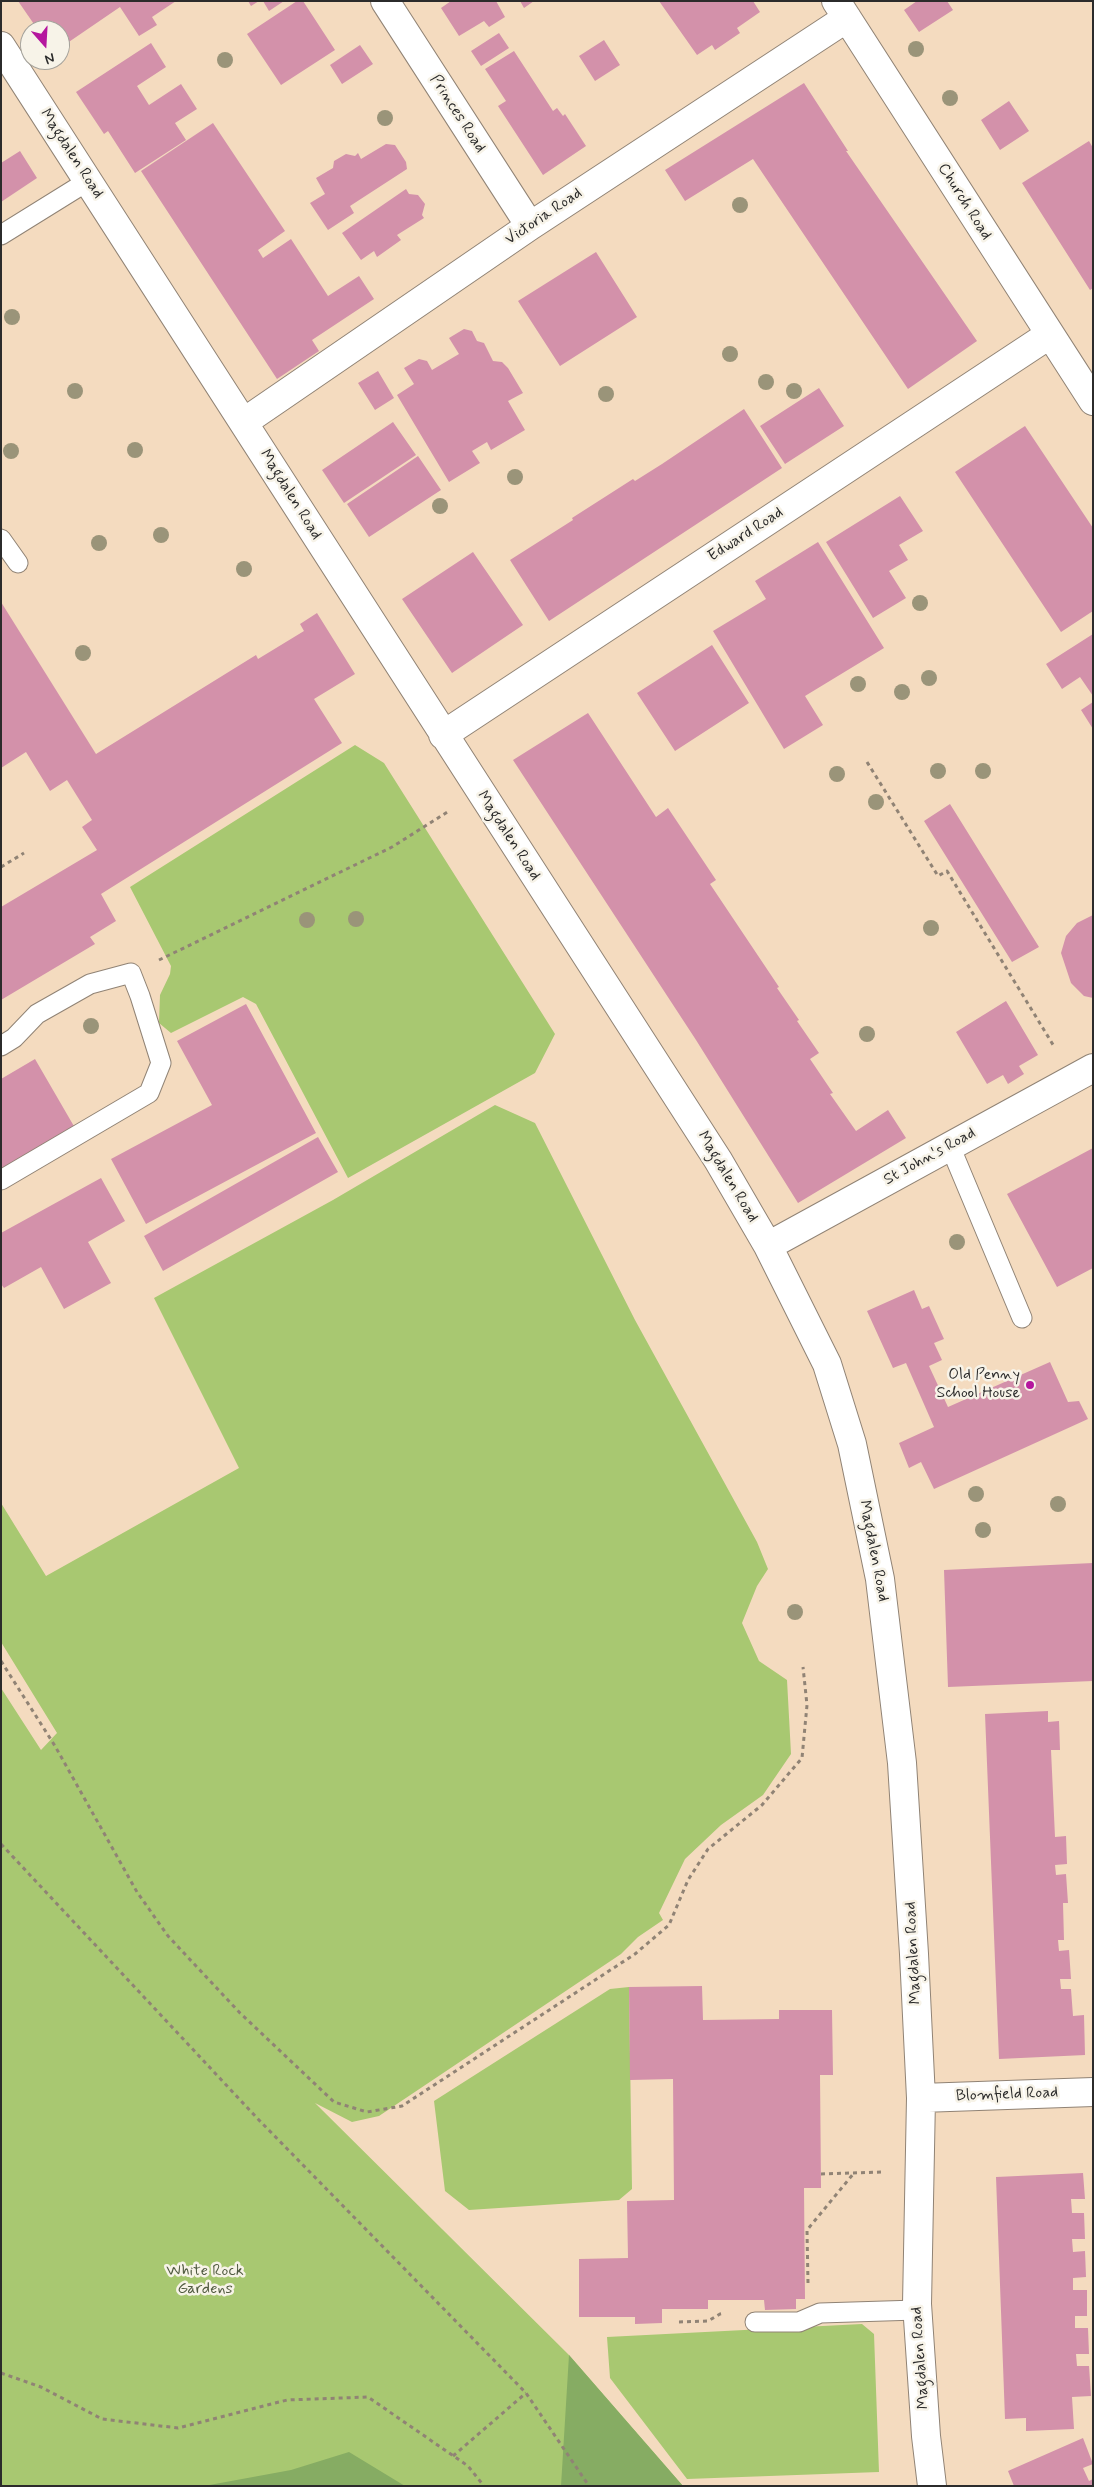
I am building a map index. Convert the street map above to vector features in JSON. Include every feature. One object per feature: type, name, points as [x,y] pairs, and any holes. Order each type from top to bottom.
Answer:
[{"type":"street","name":"Princes Road","points":[[385,1],[530,226]]},
{"type":"street","name":"Victoria Road","points":[[244,422],[842,10]]},
{"type":"street","name":"Church Road","points":[[842,10],[1093,401]]},
{"type":"street","name":"Magdalen Road","points":[[1,46],[718,1160],[768,1246],[827,1364],[852,1444],[880,1579],[902,1763],[922,2098],[917,2310],[926,2436],[932,2486]]},
{"type":"street","name":"Edward Road","points":[[443,735],[1049,335]]},
{"type":"street","name":"St John's Road","points":[[768,1246],[1083,1073]]},
{"type":"street","name":"Blomfield Road","points":[[922,2098],[1093,2092]]},
{"type":"lane","points":[[1,235],[88,181]]},
{"type":"lane","points":[[1,539],[18,563]]},
{"type":"lane","points":[[1,1046],[14,1038],[37,1014],[90,984],[131,973],[161,1063],[150,1093],[1,1180]]},
{"type":"lane","points":[[950,1146],[1022,1318]]},
{"type":"lane","points":[[755,2322],[799,2322],[820,2313],[917,2310]]},
{"type":"path","points":[[868,762],[938,876],[947,871],[1083,1073]]},
{"type":"path","points":[[131,973],[392,847],[479,791]]},
{"type":"path","points":[[1,867],[24,853]]},
{"type":"path","points":[[1,1661],[55,1746],[137,1892],[168,1936],[240,2012],[334,2102],[367,2112],[402,2106],[635,1954],[669,1925],[688,1880],[708,1848],[762,1805],[802,1758],[807,1705],[803,1667]]},
{"type":"path","points":[[1,1844],[257,2118],[526,2393],[589,2486]]},
{"type":"path","points":[[821,2174],[920,2171]]},
{"type":"path","points":[[809,2317],[807,2230],[854,2173]]},
{"type":"path","points":[[679,2322],[708,2322],[720,2314],[744,2313],[755,2322]]},
{"type":"path","points":[[1,2373],[41,2387],[102,2419],[178,2428],[287,2400],[368,2397],[468,2466],[484,2486]]},
{"type":"path","points":[[453,2456],[526,2393]]},
{"type":"green space","points":[[355,745],[384,763],[555,1034],[535,1073],[348,1178],[256,1004],[243,997],[171,1033],[159,1023],[160,995],[170,974],[171,966],[130,887]]},
{"type":"green space","name":"White Rock Gardens","points":[[495,1105],[535,1123],[635,1320],[757,1542],[768,1569],[757,1586],[742,1623],[759,1661],[787,1680],[791,1754],[763,1795],[721,1825],[685,1859],[659,1913],[663,1920],[638,1937],[621,1954],[379,2116],[352,2122],[315,2103],[569,2355],[683,2486],[1,2486],[1,1688],[41,1750],[57,1733],[1,1642],[1,1503],[46,1576],[239,1468],[154,1298],[333,1200]]},
{"type":"green space","points":[[629,1987],[632,2189],[619,2200],[469,2210],[445,2191],[434,2101],[610,1989]]},
{"type":"green space","points":[[862,2324],[874,2334],[879,2472],[687,2479],[610,2378],[607,2337]]},
{"type":"green space","points":[[569,2355],[683,2486],[561,2486]]},
{"type":"green space","points":[[349,2452],[405,2486],[204,2486],[291,2470]]},
{"type":"building","points":[[18,1],[176,1],[152,17],[157,25],[139,36],[120,7],[70,41],[70,20],[31,20]]},
{"type":"building","points":[[248,1],[259,1],[251,6]]},
{"type":"building","points":[[263,1],[284,1],[269,11]]},
{"type":"building","points":[[297,1],[303,1],[335,50],[281,85],[247,34]]},
{"type":"building","points":[[451,1],[496,1],[505,17],[489,27],[484,21],[459,36],[441,8]]},
{"type":"building","points":[[520,1],[534,1],[524,8]]},
{"type":"building","points":[[659,1],[753,1],[760,12],[737,28],[740,33],[715,50],[712,45],[697,55]]},
{"type":"building","points":[[917,1],[947,1],[953,10],[919,32],[904,10]]},
{"type":"building","points":[[499,33],[509,48],[481,66],[471,51]]},
{"type":"building","points":[[604,40],[620,65],[595,81],[579,56]]},
{"type":"building","points":[[151,43],[166,67],[137,86],[149,105],[181,84],[197,109],[175,123],[186,140],[135,173],[108,131],[104,134],[76,92]]},
{"type":"building","points":[[360,45],[373,64],[342,84],[330,65]]},
{"type":"building","points":[[514,51],[553,111],[557,108],[563,116],[565,114],[586,146],[543,175],[498,106],[506,101],[485,69]]},
{"type":"building","points":[[804,83],[848,151],[846,151],[977,341],[908,389],[753,159],[685,201],[665,170]]},
{"type":"building","points":[[1009,101],[1029,131],[1000,150],[981,120]]},
{"type":"building","points":[[213,123],[285,231],[258,250],[263,258],[291,239],[328,296],[359,276],[374,299],[312,340],[319,351],[277,379],[141,171]]},
{"type":"building","points":[[1089,141],[1093,148],[1093,288],[1090,290],[1022,183]]},
{"type":"building","points":[[386,144],[395,145],[406,162],[407,169],[350,206],[354,213],[328,230],[310,203],[325,194],[316,178],[333,168],[334,161],[346,154],[355,156],[358,153],[361,159]]},
{"type":"building","points":[[20,151],[37,178],[1,202],[1,163]]},
{"type":"building","points":[[406,189],[409,194],[418,195],[425,204],[422,215],[424,218],[397,235],[401,240],[377,257],[374,251],[361,260],[342,233]]},
{"type":"building","points":[[596,252],[637,317],[560,366],[518,301]]},
{"type":"building","points":[[464,329],[472,331],[477,341],[484,343],[493,361],[502,362],[508,368],[523,393],[508,401],[525,430],[491,450],[487,442],[472,451],[480,463],[449,482],[397,395],[414,384],[404,368],[419,359],[427,361],[432,370],[459,354],[449,338]]},
{"type":"building","points":[[378,371],[394,398],[375,410],[358,383]]},
{"type":"building","points":[[819,388],[844,426],[785,464],[760,426]]},
{"type":"building","points":[[744,409],[782,468],[549,621],[510,560],[633,479],[635,481],[662,464]]},
{"type":"building","points":[[393,422],[416,455],[344,503],[322,470]]},
{"type":"building","points":[[1025,426],[1093,528],[1093,611],[1061,632],[955,472]]},
{"type":"building","points":[[418,456],[441,490],[369,537],[347,504]]},
{"type":"building","points":[[900,496],[923,531],[899,545],[908,560],[889,571],[906,598],[873,618],[826,542]]},
{"type":"building","points":[[818,542],[884,648],[805,696],[823,725],[784,749],[713,631],[766,599],[755,581]]},
{"type":"building","points":[[473,552],[523,625],[452,673],[402,599]]},
{"type":"building","points":[[1,602],[96,754],[256,655],[258,659],[304,631],[300,624],[317,613],[355,674],[314,699],[342,743],[101,894],[116,921],[90,937],[95,944],[1,1000],[1,907],[97,850],[82,827],[92,820],[67,780],[50,791],[26,752],[1,768]]},
{"type":"building","points":[[1093,634],[1093,696],[1080,677],[1062,689],[1046,664]]},
{"type":"building","points":[[712,645],[749,703],[675,751],[637,693]]},
{"type":"building","points":[[1093,702],[1093,729],[1081,710]]},
{"type":"building","points":[[588,713],[656,817],[668,808],[716,880],[710,884],[779,987],[777,988],[819,1053],[810,1059],[833,1093],[830,1094],[856,1131],[888,1110],[906,1138],[798,1203],[696,1040],[513,760]]},
{"type":"building","points":[[950,804],[1039,947],[1012,962],[924,821]]},
{"type":"building","points":[[1093,915],[1093,998],[1084,996],[1071,983],[1061,953],[1066,936],[1077,923]]},
{"type":"building","points":[[1006,1001],[1038,1055],[1019,1066],[1024,1074],[1008,1084],[1003,1075],[987,1084],[956,1032]]},
{"type":"building","points":[[246,1004],[316,1133],[146,1224],[111,1159],[212,1105],[177,1041]]},
{"type":"building","points":[[35,1059],[75,1128],[1,1170],[1,1079]]},
{"type":"building","points":[[318,1137],[338,1172],[163,1271],[144,1236]]},
{"type":"building","points":[[1093,1148],[1093,1268],[1057,1287],[1007,1194]]},
{"type":"building","points":[[101,1178],[125,1221],[88,1242],[111,1283],[64,1309],[41,1267],[4,1288],[1,1284],[1,1233]]},
{"type":"building","name":"Old Penny School House","points":[[914,1290],[922,1309],[929,1306],[944,1339],[934,1343],[942,1360],[929,1366],[948,1407],[1050,1362],[1068,1402],[1079,1401],[1088,1419],[934,1489],[921,1462],[909,1468],[899,1443],[934,1427],[906,1363],[893,1368],[867,1311]]},
{"type":"building","points":[[1093,1563],[1093,1681],[948,1687],[944,1570]]},
{"type":"building","points":[[1048,1711],[1048,1722],[1059,1721],[1060,1750],[1051,1750],[1055,1837],[1066,1836],[1067,1864],[1055,1865],[1056,1875],[1066,1874],[1068,1903],[1063,1903],[1064,1940],[1058,1940],[1059,1951],[1069,1950],[1071,1979],[1060,1979],[1061,1989],[1071,1989],[1073,2016],[1084,2015],[1085,2055],[999,2059],[985,1714]]},
{"type":"building","points":[[702,1986],[703,2020],[779,2019],[779,2010],[832,2010],[833,2075],[820,2075],[821,2188],[804,2188],[805,2299],[796,2299],[796,2309],[765,2310],[764,2300],[708,2300],[708,2309],[662,2309],[662,2323],[635,2324],[635,2317],[579,2317],[579,2259],[628,2258],[627,2201],[674,2200],[673,2079],[630,2080],[629,1987]]},
{"type":"building","points":[[1083,2173],[1085,2199],[1071,2199],[1072,2213],[1084,2213],[1085,2239],[1072,2239],[1073,2252],[1085,2251],[1086,2277],[1073,2278],[1073,2290],[1087,2290],[1087,2316],[1075,2316],[1075,2328],[1088,2328],[1089,2354],[1076,2354],[1077,2366],[1089,2366],[1091,2396],[1072,2397],[1074,2429],[1026,2431],[1026,2418],[1005,2419],[996,2177]]},
{"type":"building","points":[[1083,2438],[1093,2464],[1083,2468],[1089,2481],[1093,2479],[1093,2486],[1014,2486],[1008,2471]]},
{"type":"place","name":"Old Penny School House","points":[[1030,1385]]}]
